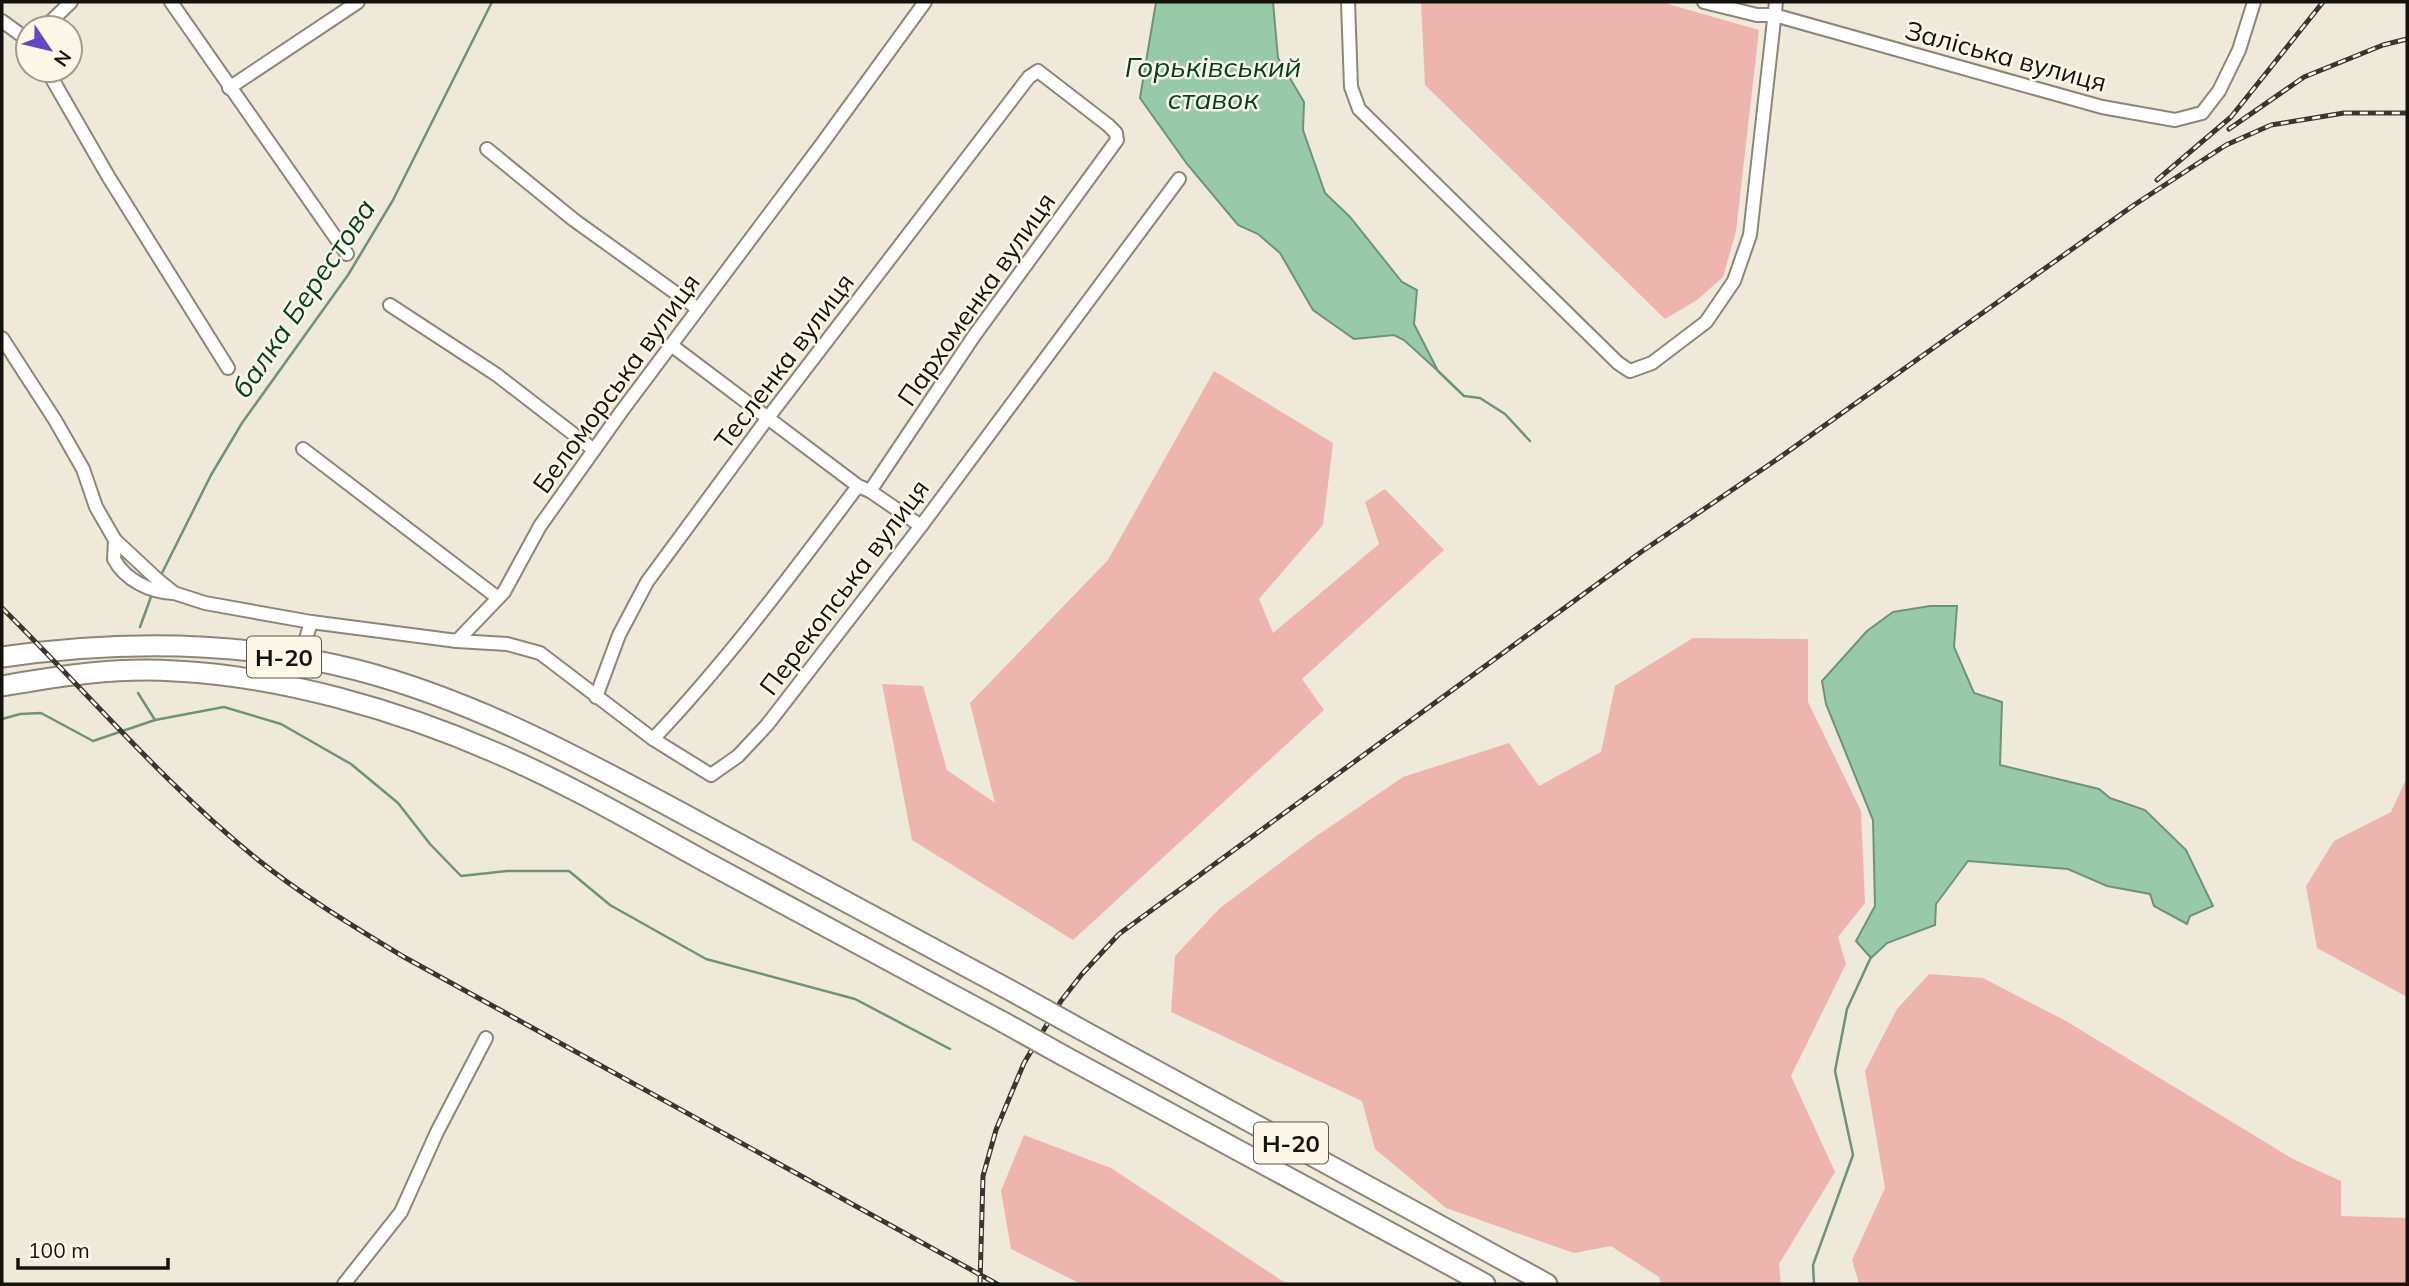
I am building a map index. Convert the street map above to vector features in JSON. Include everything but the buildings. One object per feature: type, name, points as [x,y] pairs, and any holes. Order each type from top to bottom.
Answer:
[{"type":"main road","name":"Н-20","points":[[2,657],[120,647],[181,646],[237,650],[355,670],[483,713],[599,768],[1547,1284]]},
{"type":"main road","name":"Н-20","points":[[2,686],[109,671],[177,671],[271,684],[317,694],[393,714],[460,737],[593,800],[1485,1284]]},
{"type":"main road","points":[[393,714],[403,684]]},
{"type":"street","points":[[170,2],[347,254]]},
{"type":"street","points":[[229,89],[358,2]]},
{"type":"street","name":"Беломорська вулиця","points":[[457,641],[504,592],[540,526],[594,450],[925,2]]},
{"type":"street","points":[[1348,2],[1351,87],[1359,109],[1618,363],[1630,371],[1652,363],[1706,322],[1734,281],[1750,234],[1775,8]]},
{"type":"street","name":"Заліська вулиця","points":[[1704,2],[1757,15],[1775,8],[2102,107],[2175,120],[2202,113],[2219,91],[2239,50],[2254,2]]},
{"type":"street","name":"Пархоменка вулиця","points":[[653,739],[864,489],[1117,140],[1116,133],[1038,71]]},
{"type":"street","name":"Тесленка вулиця","points":[[596,697],[619,635],[648,582],[768,419],[1029,77],[1038,71]]},
{"type":"street","points":[[55,84],[108,176],[228,368]]},
{"type":"street","points":[[487,149],[574,220],[698,309]]},
{"type":"street","name":"Перекопська вулиця","points":[[457,641],[507,644],[540,653],[653,739],[711,775],[738,756],[767,725],[920,526],[1179,179]]},
{"type":"street","points":[[390,305],[497,375],[594,450]]},
{"type":"street","points":[[2,338],[83,469],[96,507],[115,540],[174,593],[205,603],[312,622],[457,641]]},
{"type":"street","points":[[671,345],[864,489],[920,526]]},
{"type":"street","points":[[303,449],[498,598]]},
{"type":"street","points":[[300,659],[312,622]]},
{"type":"street","points":[[344,1284],[401,1212],[486,1038]]},
{"type":"shaded area","points":[[1421,2],[1661,2],[1759,30],[1736,231],[1723,277],[1697,300],[1665,319],[1425,85]]},
{"type":"shaded area","points":[[1214,371],[1333,443],[1323,525],[1259,599],[1273,633],[1379,544],[1365,502],[1385,489],[1444,550],[1302,679],[1324,710],[1073,940],[912,840],[882,684],[923,686],[947,770],[995,803],[970,703],[1108,560]]},
{"type":"shaded area","points":[[1693,638],[1808,639],[1808,702],[1861,811],[1865,903],[1838,937],[1846,964],[1791,1076],[1835,1172],[1779,1264],[1781,1284],[1661,1284],[1659,1277],[1611,1246],[1574,1253],[1446,1208],[1375,1149],[1362,1101],[1171,1012],[1175,956],[1220,908],[1312,839],[1403,777],[1509,743],[1539,786],[1601,752],[1615,686]]},
{"type":"shaded area","points":[[2407,777],[2407,997],[2317,948],[2306,886],[2334,841],[2391,812]]},
{"type":"shaded area","points":[[1929,974],[1983,978],[2066,1021],[2293,1159],[2341,1181],[2341,1216],[2407,1218],[2407,1284],[1859,1284],[1852,1260],[1885,1188],[1865,1071],[1897,1009]]},
{"type":"shaded area","points":[[1024,1135],[1111,1168],[1287,1284],[1081,1284],[1011,1249],[1001,1191]]},
{"type":"water","name":"Горьківський ставок","points":[[1156,2],[1273,2],[1278,58],[1304,102],[1303,130],[1325,193],[1350,217],[1402,282],[1417,290],[1414,324],[1438,371],[1404,340],[1394,335],[1354,339],[1313,310],[1280,253],[1258,234],[1238,225],[1187,164],[1140,98]]},
{"type":"water","points":[[1930,606],[1957,606],[1954,647],[1974,693],[2002,702],[2000,765],[2099,789],[2110,798],[2145,810],[2186,850],[2213,906],[2190,916],[2187,924],[2154,906],[2150,894],[2107,886],[2068,869],[1968,861],[1936,904],[1935,925],[1887,943],[1871,958],[1856,941],[1875,906],[1873,820],[1826,704],[1822,681],[1867,631],[1893,612]]},
{"type":"waterway","name":"балка Берестова","points":[[161,575],[211,475],[242,423],[348,275],[393,200],[492,2]]},
{"type":"waterway","points":[[1438,371],[1464,396],[1480,398],[1505,414],[1530,441]]},
{"type":"waterway","name":"балка Берестова","points":[[140,627],[152,594]]},
{"type":"waterway","name":"балка Берестова","points":[[138,693],[155,720]]},
{"type":"waterway","name":"балка Берестова","points":[[2,719],[20,714],[41,713],[93,741],[155,720],[224,707],[281,724],[351,764],[398,803],[430,844],[461,876],[507,871],[569,871],[610,905],[706,959],[855,999],[950,1049]]},
{"type":"waterway","points":[[1814,1284],[1813,1265],[1853,1155],[1835,1071],[1847,1009],[1871,957]]},
{"type":"railway","points":[[2157,180],[2231,117],[2323,2]]},
{"type":"railway","points":[[2229,129],[2304,77],[2383,45],[2407,39]]},
{"type":"railway","points":[[980,1284],[983,1176],[996,1130],[1024,1063],[1061,1001],[1119,934],[1641,552],[1776,460],[2134,205],[2226,145],[2271,125],[2344,113],[2407,113]]},
{"type":"railway","points":[[2,608],[190,800],[274,873],[310,898],[404,957],[997,1284]]}]
